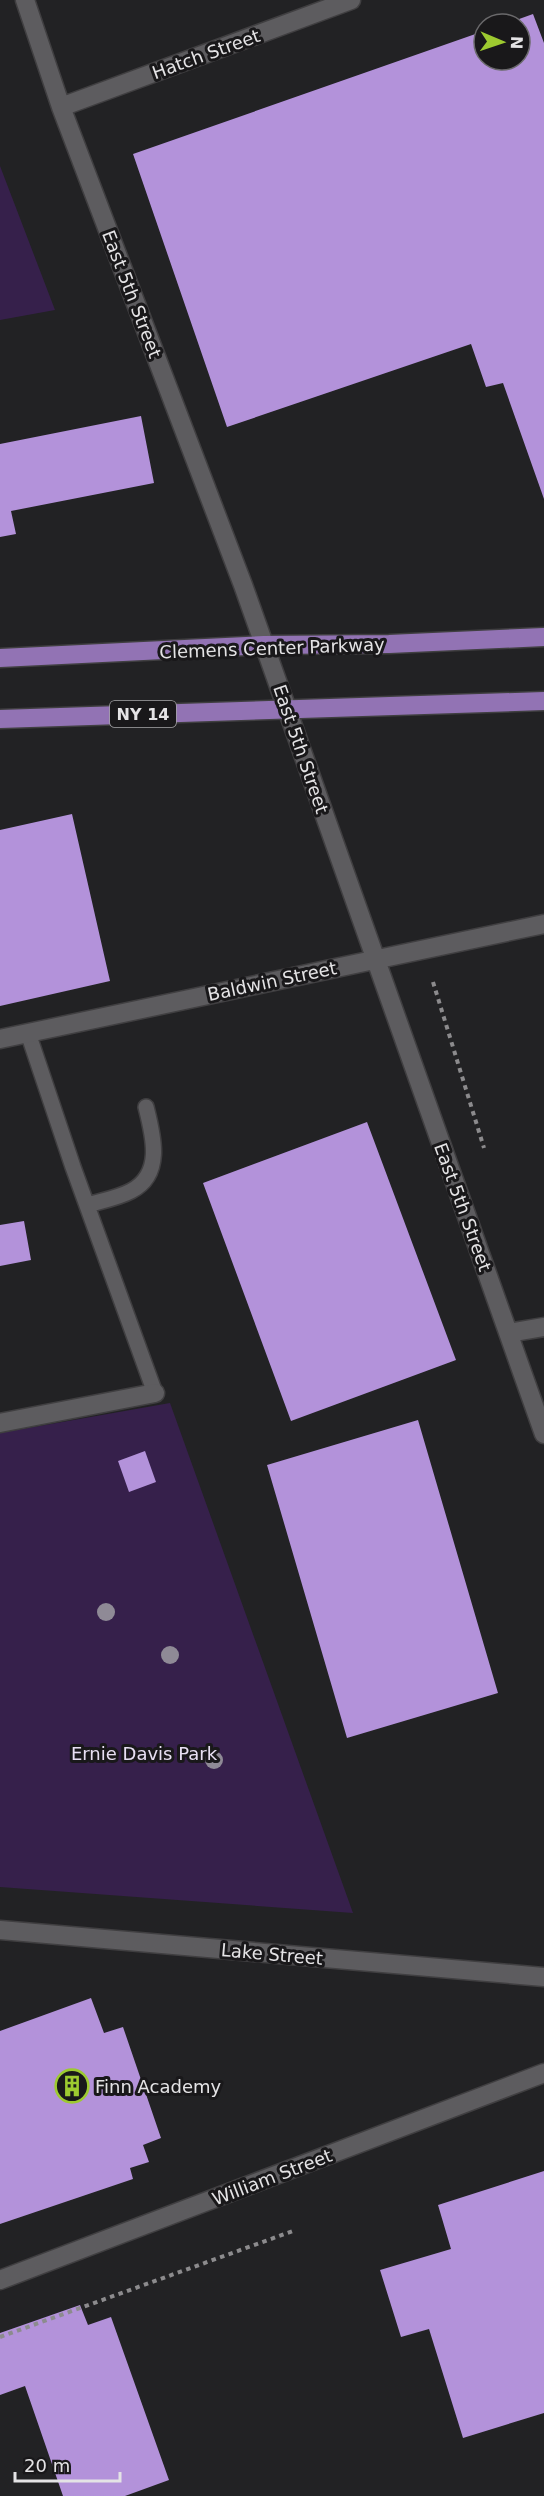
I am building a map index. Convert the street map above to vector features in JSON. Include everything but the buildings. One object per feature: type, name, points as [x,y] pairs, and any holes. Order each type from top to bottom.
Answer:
[{"type":"main road","name":"Clemens Center Parkway","points":[[0,658],[264,645],[389,644],[544,638]]},
{"type":"main road","name":"NY 14","points":[[0,719],[544,701]]},
{"type":"street","name":"East 5th Street","points":[[25,0],[61,107],[264,645],[544,1434]]},
{"type":"street","name":"Hatch Street","points":[[61,107],[351,0]]},
{"type":"street","name":"Baldwin Street","points":[[0,1039],[544,924]]},
{"type":"street","points":[[508,1333],[544,1326]]},
{"type":"street","points":[[0,1423],[155,1393]]},
{"type":"street","name":"Lake Street","points":[[0,1930],[544,1977]]},
{"type":"street","name":"William Street","points":[[0,2280],[544,2073]]},
{"type":"lane","points":[[28,1033],[155,1393]]},
{"type":"lane","points":[[87,1205],[132,1191],[144,1181],[154,1160],[153,1135],[146,1107]]},
{"type":"path","points":[[433,982],[484,1148]]},
{"type":"path","points":[[0,2337],[293,2231]]},
{"type":"green space","points":[[0,166],[55,310],[0,320]]},
{"type":"green space","name":"Ernie Davis Park","points":[[170,1403],[353,1913],[0,1887],[0,1433]]},
{"type":"place","name":"Finn Academy","points":[[72,2086]]}]
